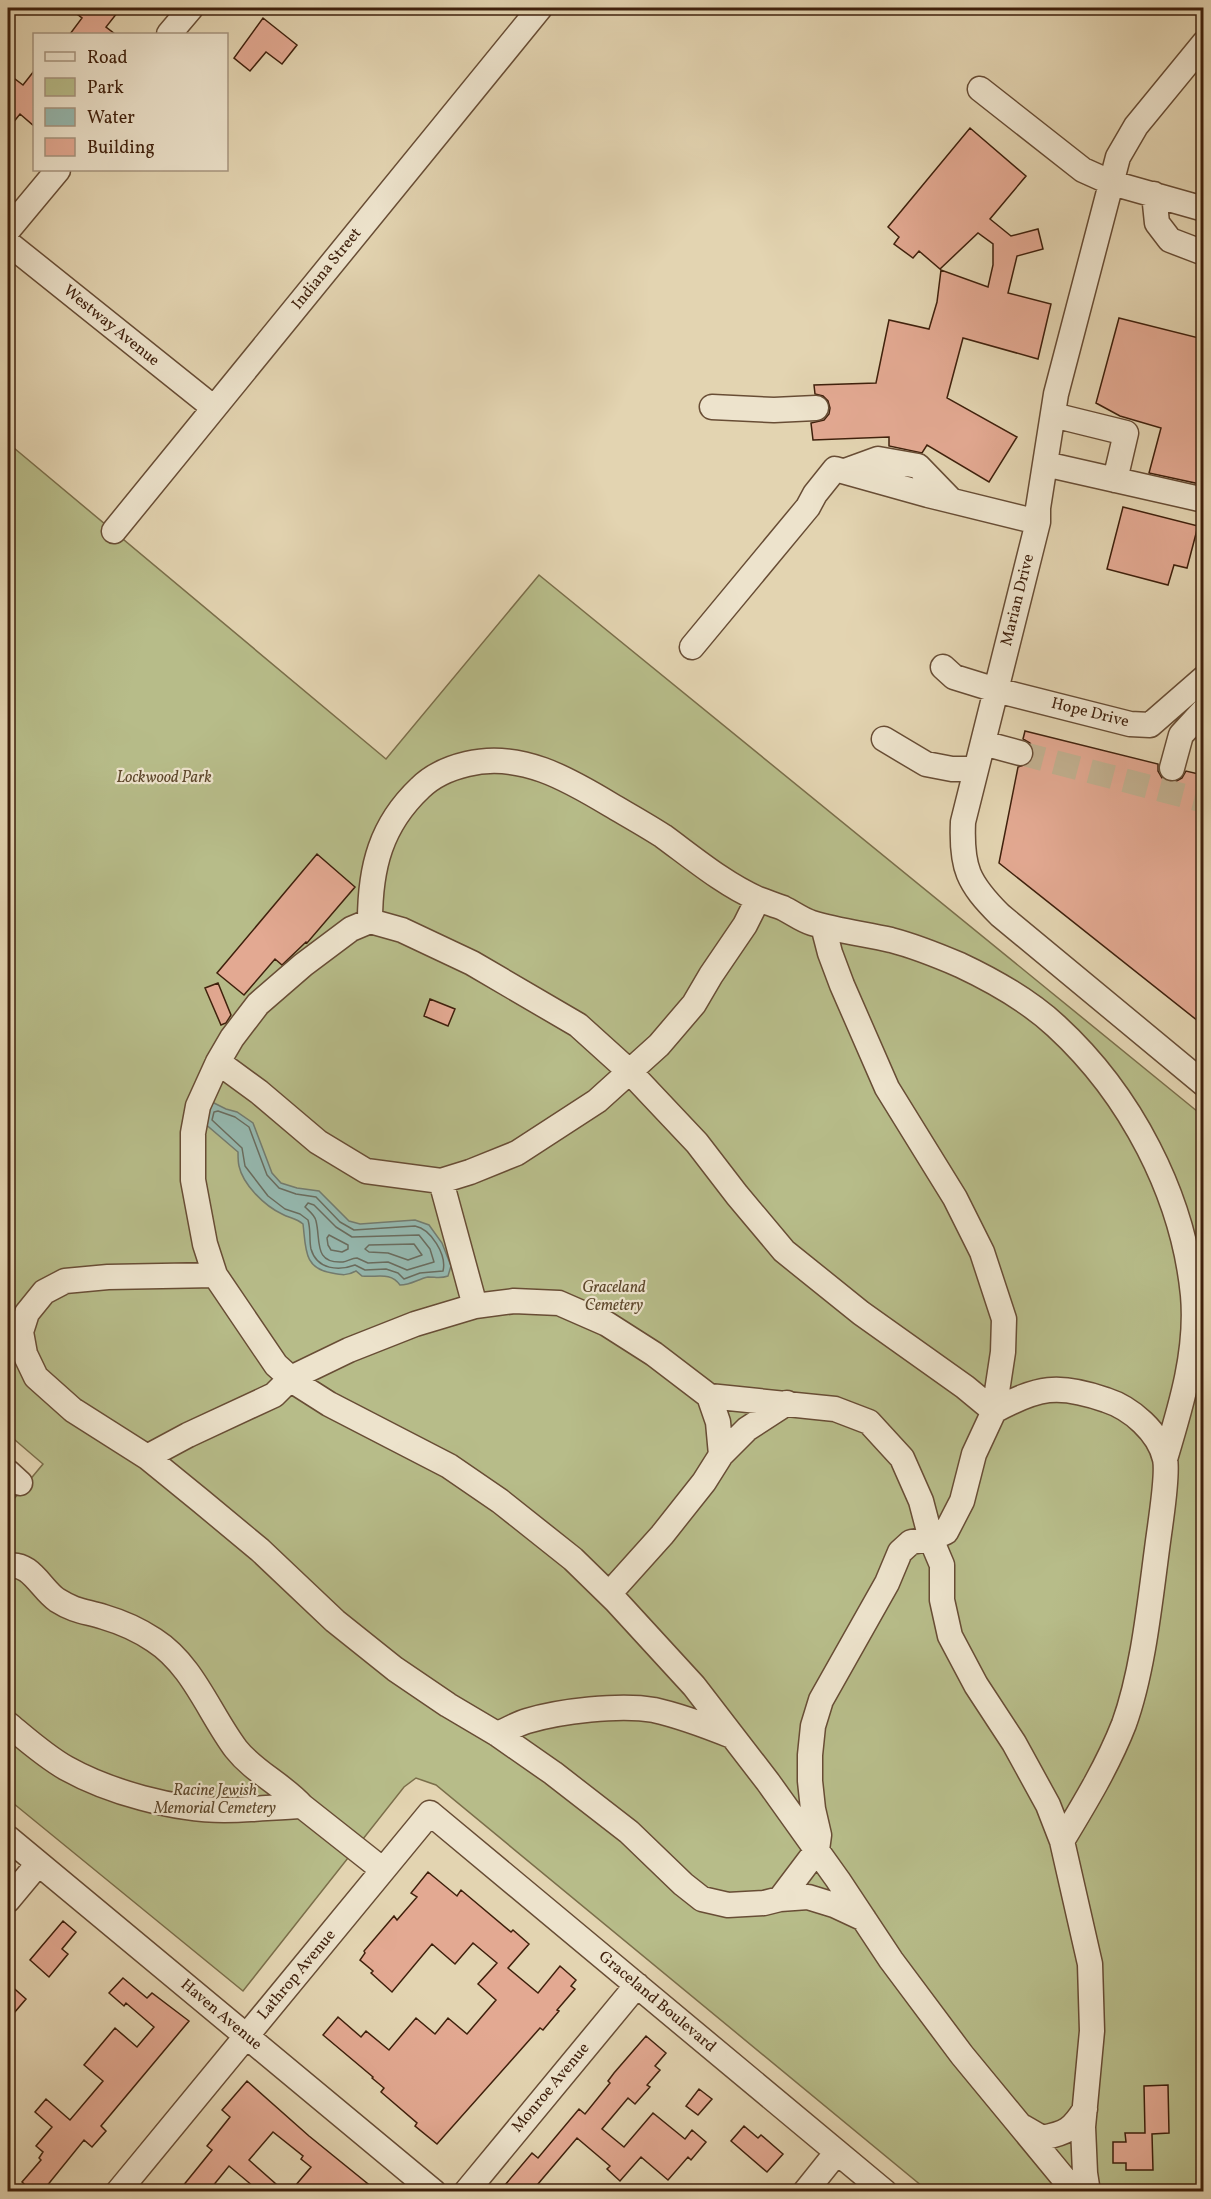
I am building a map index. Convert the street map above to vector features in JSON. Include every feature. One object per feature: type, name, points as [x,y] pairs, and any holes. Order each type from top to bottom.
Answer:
[{"type":"street","points":[[170,33],[191,8]]},
{"type":"street","name":"Indiana Street","points":[[114,531],[540,8]]},
{"type":"street","name":"Marian Drive","points":[[1203,43],[1125,141],[1118,157],[1056,394],[1038,522],[963,822],[962,850],[968,873],[980,895],[1000,915],[1203,1084]]},
{"type":"street","points":[[980,89],[1083,170],[1112,183],[1203,209]]},
{"type":"street","points":[[8,230],[57,171]]},
{"type":"street","points":[[1154,194],[1157,223],[1170,240],[1203,253]]},
{"type":"street","name":"Westway Avenue","points":[[8,243],[214,408]]},
{"type":"street","points":[[712,407],[774,410],[816,408]]},
{"type":"street","points":[[1053,415],[1126,433],[1115,480]]},
{"type":"street","points":[[1046,464],[1203,500]]},
{"type":"street","points":[[692,647],[808,507],[815,494],[835,469],[1038,522]]},
{"type":"street","name":"Hope Drive","points":[[943,667],[954,677],[996,690],[1131,724],[1150,725],[1203,678]]},
{"type":"street","points":[[1172,768],[1192,739],[1203,710]]},
{"type":"street","points":[[1150,725],[1192,739]]},
{"type":"street","points":[[884,739],[926,764],[952,769],[976,769]]},
{"type":"street","points":[[982,743],[1020,753]]},
{"type":"street","points":[[370,921],[370,898],[375,863],[386,831],[403,804],[429,779],[455,767],[481,761],[511,762],[539,768],[567,779],[659,834],[758,899],[784,909],[809,923],[896,941],[959,965],[1003,987],[1055,1025],[1120,1097],[1149,1150],[1170,1200],[1183,1242],[1193,1296],[1191,1360],[1165,1459],[1162,1506],[1138,1674],[1124,1724],[1099,1779],[1062,1841]]},
{"type":"street","points":[[218,1062],[333,1153],[366,1172],[441,1181],[517,1153],[597,1101],[630,1072],[659,1045],[694,1004],[745,925],[758,899]]},
{"type":"street","points":[[994,1411],[965,1387],[861,1313],[784,1251],[737,1195],[698,1143],[630,1072],[578,1025],[472,963],[402,930],[370,921],[351,929],[303,965],[258,1004],[232,1038],[198,1106],[193,1133],[193,1180],[204,1244],[215,1275],[276,1365],[329,1404],[449,1466],[500,1501],[573,1559],[609,1594],[694,1686],[733,1736],[817,1850],[891,1960],[962,2055],[1075,2192]]},
{"type":"street","points":[[780,1899],[817,1850],[819,1834],[813,1809],[810,1755],[813,1726],[821,1700],[886,1583],[900,1552],[911,1542],[931,1539],[946,1532],[957,1511],[962,1501],[974,1454],[994,1411],[1003,1352],[1004,1319],[982,1252],[955,1198],[887,1088],[842,985],[823,926]]},
{"type":"street","points":[[441,1181],[475,1306]]},
{"type":"street","points":[[215,1275],[108,1277],[65,1281],[44,1292],[27,1313],[21,1332],[24,1354],[36,1377],[73,1410],[147,1457],[261,1550],[335,1621],[395,1669],[448,1706],[497,1734],[629,1832],[702,1899],[728,1905],[808,1897],[834,1905],[864,1919]]},
{"type":"street","points":[[147,1457],[274,1395],[291,1378],[349,1350],[415,1324],[475,1306],[514,1301],[560,1303],[607,1324],[654,1354],[709,1396],[835,1409],[869,1422],[902,1458],[921,1501],[931,1539],[942,1564],[942,1600],[950,1636],[976,1685],[1014,1743],[1048,1805],[1062,1841],[1090,1964],[1092,2031],[1083,2139],[1088,2192]]},
{"type":"street","points":[[994,1411],[1022,1395],[1052,1389],[1086,1393],[1120,1404],[1150,1429],[1165,1459]]},
{"type":"street","points":[[709,1396],[718,1422],[721,1455]]},
{"type":"street","points":[[609,1594],[662,1535],[704,1482],[721,1455],[747,1429],[787,1403]]},
{"type":"street","points":[[8,1566],[15,1564],[27,1569],[55,1599],[75,1611],[104,1617],[135,1629],[156,1641],[189,1675],[236,1749],[252,1766],[292,1795],[302,1806],[383,1870]]},
{"type":"street","points":[[497,1734],[526,1721],[569,1712],[623,1708],[652,1710],[694,1721],[733,1736]]},
{"type":"street","points":[[8,1724],[66,1767],[99,1784],[148,1799],[188,1807],[223,1810],[302,1806]]},
{"type":"street","name":"Lathrop Avenue","points":[[118,2192],[430,1814]]},
{"type":"street","name":"Graceland Boulevard","points":[[430,1814],[885,2192]]},
{"type":"street","name":"Haven Avenue","points":[[8,1839],[434,2192]]},
{"type":"street","points":[[8,1900],[38,1864]]},
{"type":"street","name":"Monroe Avenue","points":[[466,2192],[637,1985]]},
{"type":"street","points":[[1023,2127],[1042,2138],[1059,2134],[1075,2126],[1085,2109]]},
{"type":"street","points":[[805,2192],[837,2152]]},
{"type":"green space","name":"Graceland Cemetery","points":[[8,443],[386,759],[539,575],[1203,1116],[1203,2191],[928,2191],[436,1785],[416,1778],[404,1787],[243,1991],[8,1799],[8,1506],[43,1464],[8,1434]]},
{"type":"water","points":[[212,1102],[237,1112],[253,1123],[272,1173],[281,1183],[319,1191],[349,1221],[360,1224],[415,1220],[429,1225],[442,1243],[451,1266],[448,1276],[428,1277],[400,1285],[392,1278],[362,1276],[356,1271],[339,1274],[316,1267],[308,1256],[303,1224],[275,1210],[256,1194],[241,1173],[238,1152],[203,1122]]},
{"type":"building","points":[[69,8],[121,8],[106,27],[114,33],[71,33],[82,18]]},
{"type":"building","points":[[263,18],[297,45],[282,64],[266,52],[250,71],[234,58]]},
{"type":"building","points":[[33,72],[33,125],[20,114],[8,129],[8,87],[15,79],[23,85]]},
{"type":"building","points":[[970,128],[1026,176],[990,219],[1011,236],[1038,229],[1043,249],[1017,256],[1008,293],[1051,304],[1038,359],[963,338],[947,398],[1017,437],[989,482],[927,445],[922,453],[889,446],[889,437],[813,440],[811,423],[824,420],[830,408],[823,396],[815,394],[814,385],[876,383],[889,320],[929,329],[937,302],[941,270],[988,287],[993,265],[993,244],[978,233],[940,269],[919,251],[913,258],[894,244],[899,237],[888,227]]},
{"type":"building","points":[[1119,318],[1203,339],[1203,470],[1200,484],[1149,473],[1161,428],[1120,416],[1096,403]]},
{"type":"building","points":[[1123,507],[1198,526],[1187,568],[1174,565],[1168,585],[1107,569]]},
{"type":"building","points":[[1025,731],[1158,764],[1158,771],[1162,778],[1169,782],[1182,778],[1186,771],[1203,775],[1203,1025],[999,863],[1018,767],[1030,763],[1034,756],[1030,743],[1023,739]]},
{"type":"building","points":[[317,854],[355,887],[307,943],[282,965],[275,959],[244,995],[217,973]]},
{"type":"building","points":[[218,983],[231,1015],[226,1023],[221,1025],[205,988]]},
{"type":"building","points":[[430,999],[455,1009],[448,1026],[424,1016]]},
{"type":"building","points":[[428,1872],[457,1896],[461,1890],[529,1944],[508,1968],[538,1993],[560,1966],[576,1980],[571,1986],[575,1989],[543,2030],[540,2028],[437,2144],[381,2092],[384,2088],[373,2077],[323,2035],[338,2017],[361,2037],[366,2031],[389,2050],[416,2018],[435,2034],[448,2018],[467,2034],[496,2000],[478,1984],[497,1963],[473,1943],[455,1964],[432,1944],[392,1992],[360,1960],[364,1951],[394,1916],[397,1920],[417,1897],[411,1893]]},
{"type":"building","points":[[63,1921],[76,1932],[62,1949],[68,1954],[49,1977],[30,1960]]},
{"type":"building","points":[[123,1978],[147,1998],[152,1993],[189,2021],[101,2126],[106,2131],[92,2147],[84,2140],[42,2192],[33,2192],[22,2182],[41,2160],[39,2158],[43,2152],[36,2146],[52,2127],[35,2112],[46,2099],[70,2120],[103,2081],[84,2065],[115,2028],[137,2047],[154,2027],[126,2003],[124,2006],[109,1993]]},
{"type":"building","points":[[8,1983],[26,1999],[8,2020]]},
{"type":"building","points":[[646,2036],[666,2053],[655,2066],[660,2070],[647,2085],[650,2087],[635,2104],[628,2098],[602,2129],[624,2147],[653,2113],[685,2139],[692,2130],[706,2142],[691,2160],[688,2157],[668,2180],[641,2157],[620,2181],[607,2169],[610,2166],[577,2138],[538,2184],[547,2192],[513,2192],[505,2185],[532,2153],[538,2158],[579,2109],[585,2114],[610,2083],[608,2081],[614,2073]]},
{"type":"building","points":[[247,2081],[309,2136],[378,2192],[290,2192],[311,2167],[301,2159],[303,2156],[273,2132],[249,2160],[285,2192],[260,2192],[229,2166],[208,2192],[178,2192],[212,2150],[207,2146],[230,2117],[222,2110]]},
{"type":"building","points":[[1168,2085],[1169,2133],[1152,2134],[1153,2170],[1126,2170],[1126,2163],[1113,2163],[1113,2142],[1126,2142],[1125,2133],[1145,2133],[1144,2086]]},
{"type":"building","points":[[699,2089],[712,2099],[698,2115],[686,2106]]},
{"type":"building","points":[[744,2126],[758,2138],[761,2135],[783,2154],[767,2172],[731,2141]]},
{"type":"tunnel","points":[[1020,753],[1204,801]]},
{"type":"park label","name":"Lockwood Park","points":[[164,778]]},
{"type":"park label","name":"Racine Jewish Memorial Cemetery","points":[[215,1800]]}]
